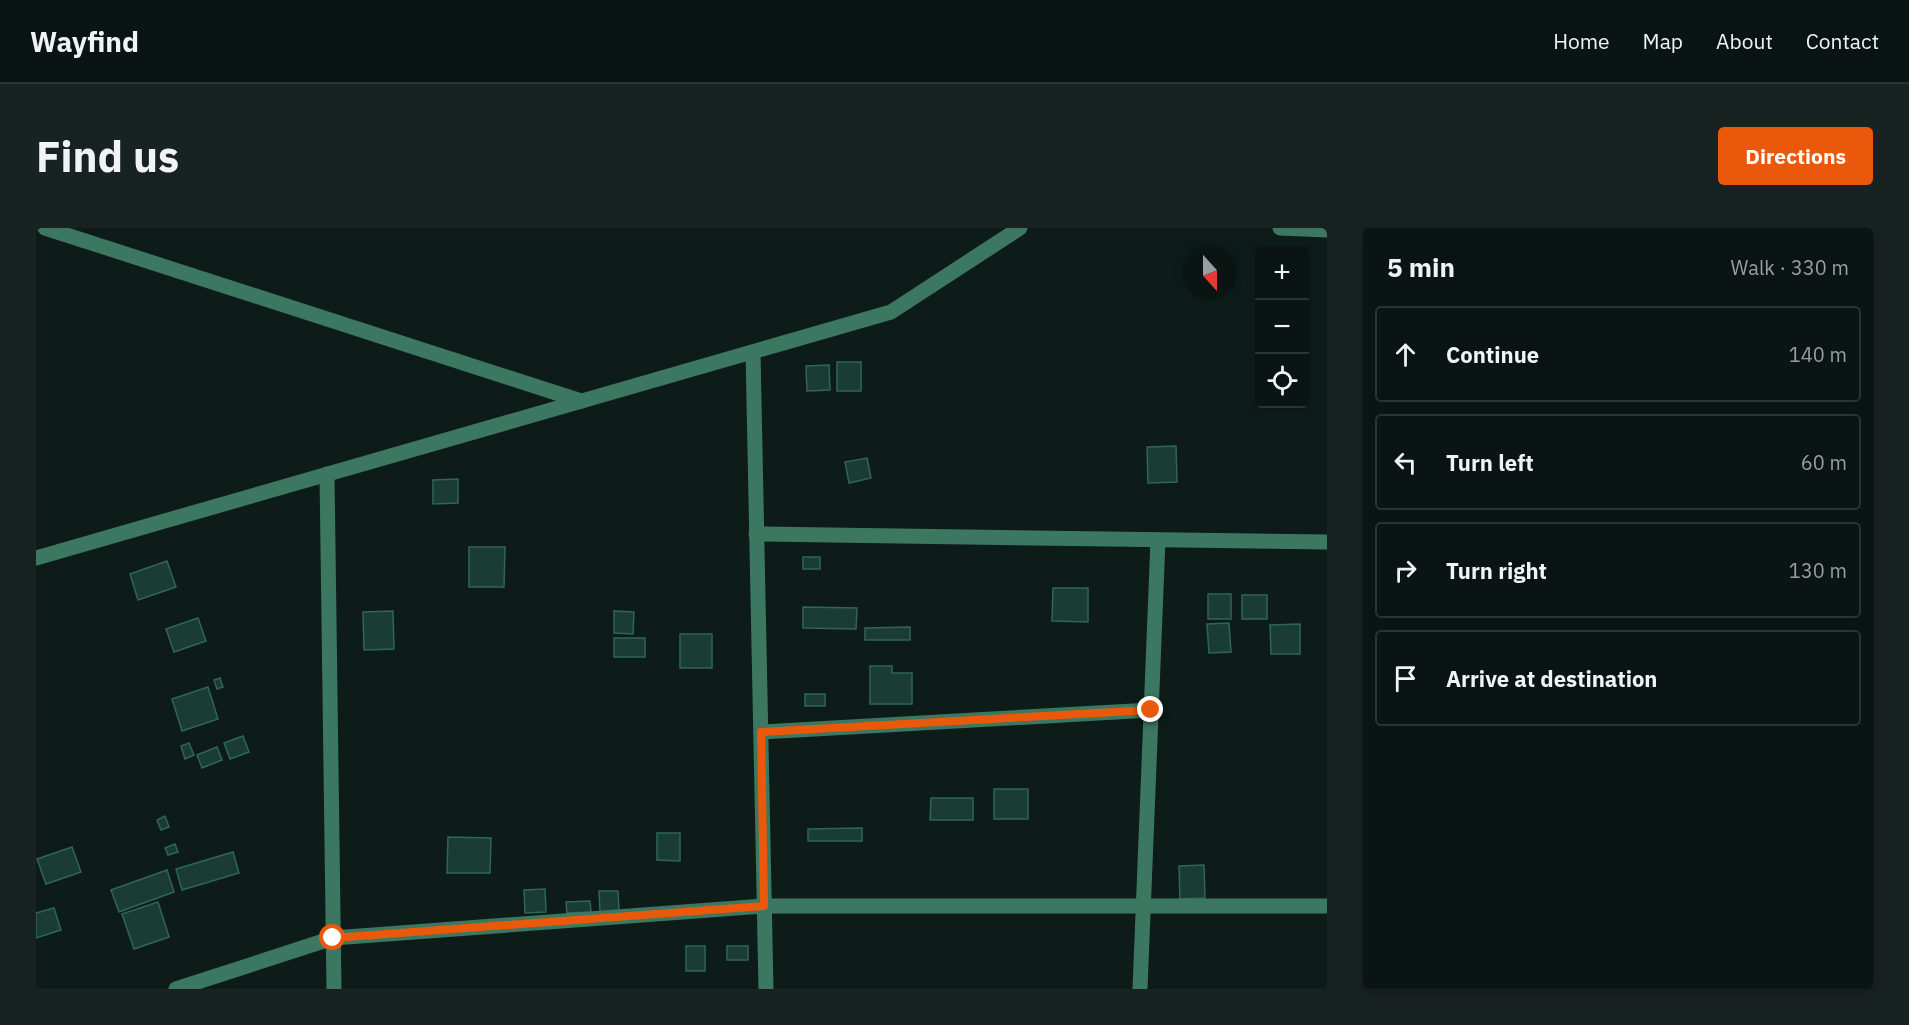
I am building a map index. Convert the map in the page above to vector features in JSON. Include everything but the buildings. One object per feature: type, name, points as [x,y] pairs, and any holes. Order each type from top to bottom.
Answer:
[{"type":"street","points":[[45,228],[581,401]]},
{"type":"street","points":[[36,558],[891,312],[1020,228]]},
{"type":"street","points":[[1280,228],[1327,230]]},
{"type":"street","points":[[753,352],[766,989]]},
{"type":"street","points":[[327,474],[334,989]]},
{"type":"street","points":[[756,534],[1327,542]]},
{"type":"street","points":[[1140,989],[1158,540]]},
{"type":"street","points":[[761,732],[1151,710]]},
{"type":"street","points":[[176,989],[333,938],[764,906],[1327,906]]},
{"type":"route","points":[[333,938],[764,906],[761,732],[1151,710]]}]
